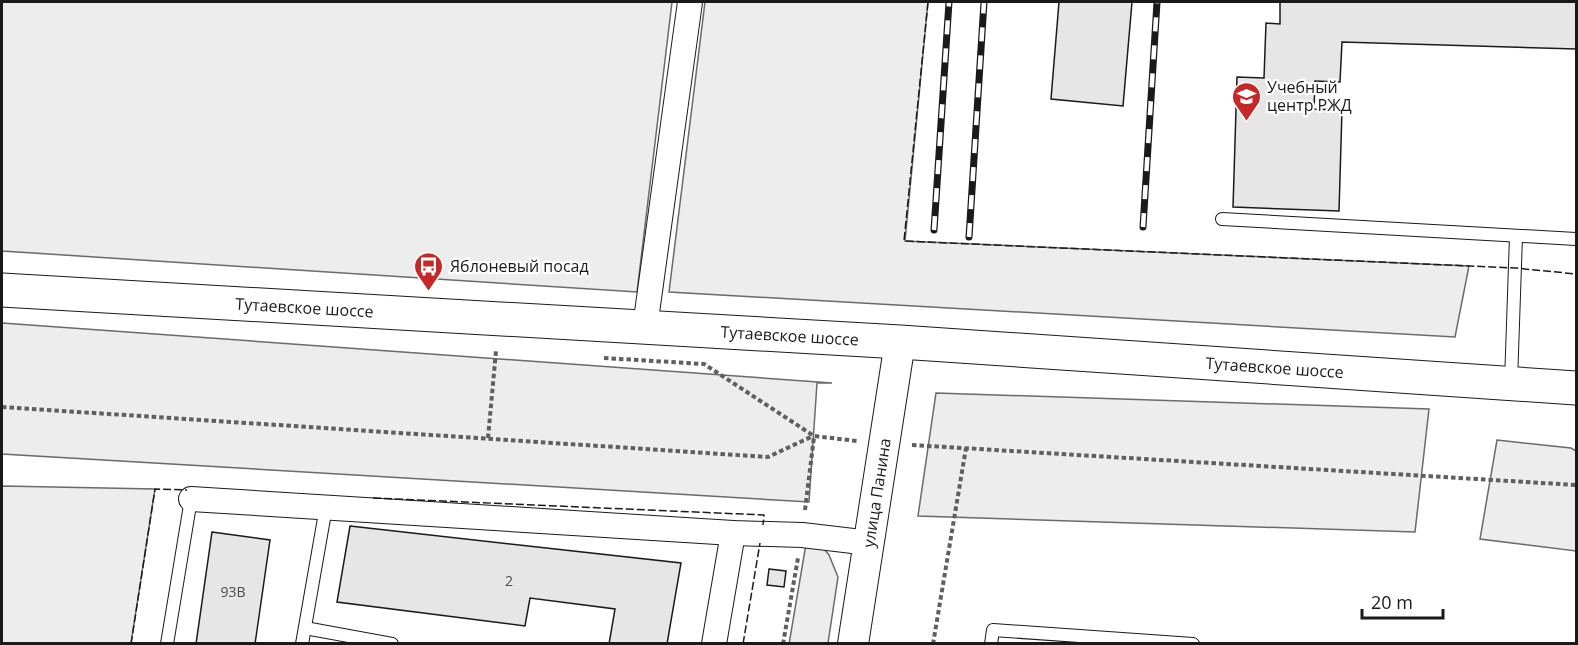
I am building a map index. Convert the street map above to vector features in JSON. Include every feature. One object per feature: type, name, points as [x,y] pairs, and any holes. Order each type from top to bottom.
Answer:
[{"type":"main road","name":"Тутаевское шоссе","points":[[2,290],[900,342],[1576,388]]},
{"type":"street","points":[[645,327],[690,2]]},
{"type":"street","name":"улица Панина","points":[[853,644],[900,342]]},
{"type":"street","points":[[191,499],[733,533],[802,535],[870,543]]},
{"type":"street","points":[[714,644],[733,533]]},
{"type":"lane","points":[[1222,219],[1576,239]]},
{"type":"lane","points":[[1511,384],[1516,236]]},
{"type":"lane","points":[[167,644],[191,499]]},
{"type":"lane","points":[[302,644],[326,507]]},
{"type":"lane","points":[[305,628],[392,644]]},
{"type":"lane","points":[[991,644],[993,630],[1193,644]]},
{"type":"path","points":[[488,438],[500,319]]},
{"type":"path","points":[[495,351],[506,351]]},
{"type":"path","points":[[2,407],[768,457],[814,436],[704,364],[593,357]]},
{"type":"path","points":[[933,644],[966,448],[1576,485]]},
{"type":"shaded area","points":[[2,2],[672,2],[637,292],[2,251]]},
{"type":"shaded area","points":[[705,2],[928,2],[905,241],[1469,266],[1455,337],[669,292]]},
{"type":"shaded area","points":[[2,323],[832,383],[817,383],[809,502],[2,454]]},
{"type":"shaded area","points":[[936,393],[1429,409],[1415,532],[918,516]]},
{"type":"shaded area","points":[[1497,440],[1571,448],[1576,451],[1576,551],[1480,539]]},
{"type":"shaded area","points":[[2,486],[155,489],[131,643],[2,643]]},
{"type":"shaded area","points":[[806,544],[821,545],[829,555],[838,577],[828,643],[789,644]]},
{"type":"building","points":[[1059,2],[1132,2],[1123,106],[1051,99]]},
{"type":"building","points":[[1280,2],[1576,2],[1576,49],[1342,42],[1340,82],[1315,81],[1314,109],[1342,110],[1339,211],[1233,207],[1237,77],[1264,78],[1266,23],[1280,24]]},
{"type":"building","points":[[350,526],[681,563],[667,644],[609,644],[615,609],[530,598],[525,626],[337,602]]},
{"type":"building","points":[[212,532],[270,540],[255,644],[196,644]]},
{"type":"building","points":[[769,569],[786,571],[784,587],[767,585]]},
{"type":"railway","points":[[934,230],[949,2]]},
{"type":"railway","points":[[969,237],[984,2]]},
{"type":"railway","points":[[1143,227],[1157,2]]},
{"type":"fence","points":[[928,2],[904,241],[1515,268],[1576,274]]},
{"type":"fence","points":[[131,644],[155,489],[187,490]]},
{"type":"fence","points":[[373,498],[764,515],[763,525]]},
{"type":"fence","points":[[743,644],[760,543]]},
{"type":"place","name":"Учебный центр РЖД","points":[[1246,122]]},
{"type":"place","name":"Яблоневый посад","points":[[429,292]]}]
